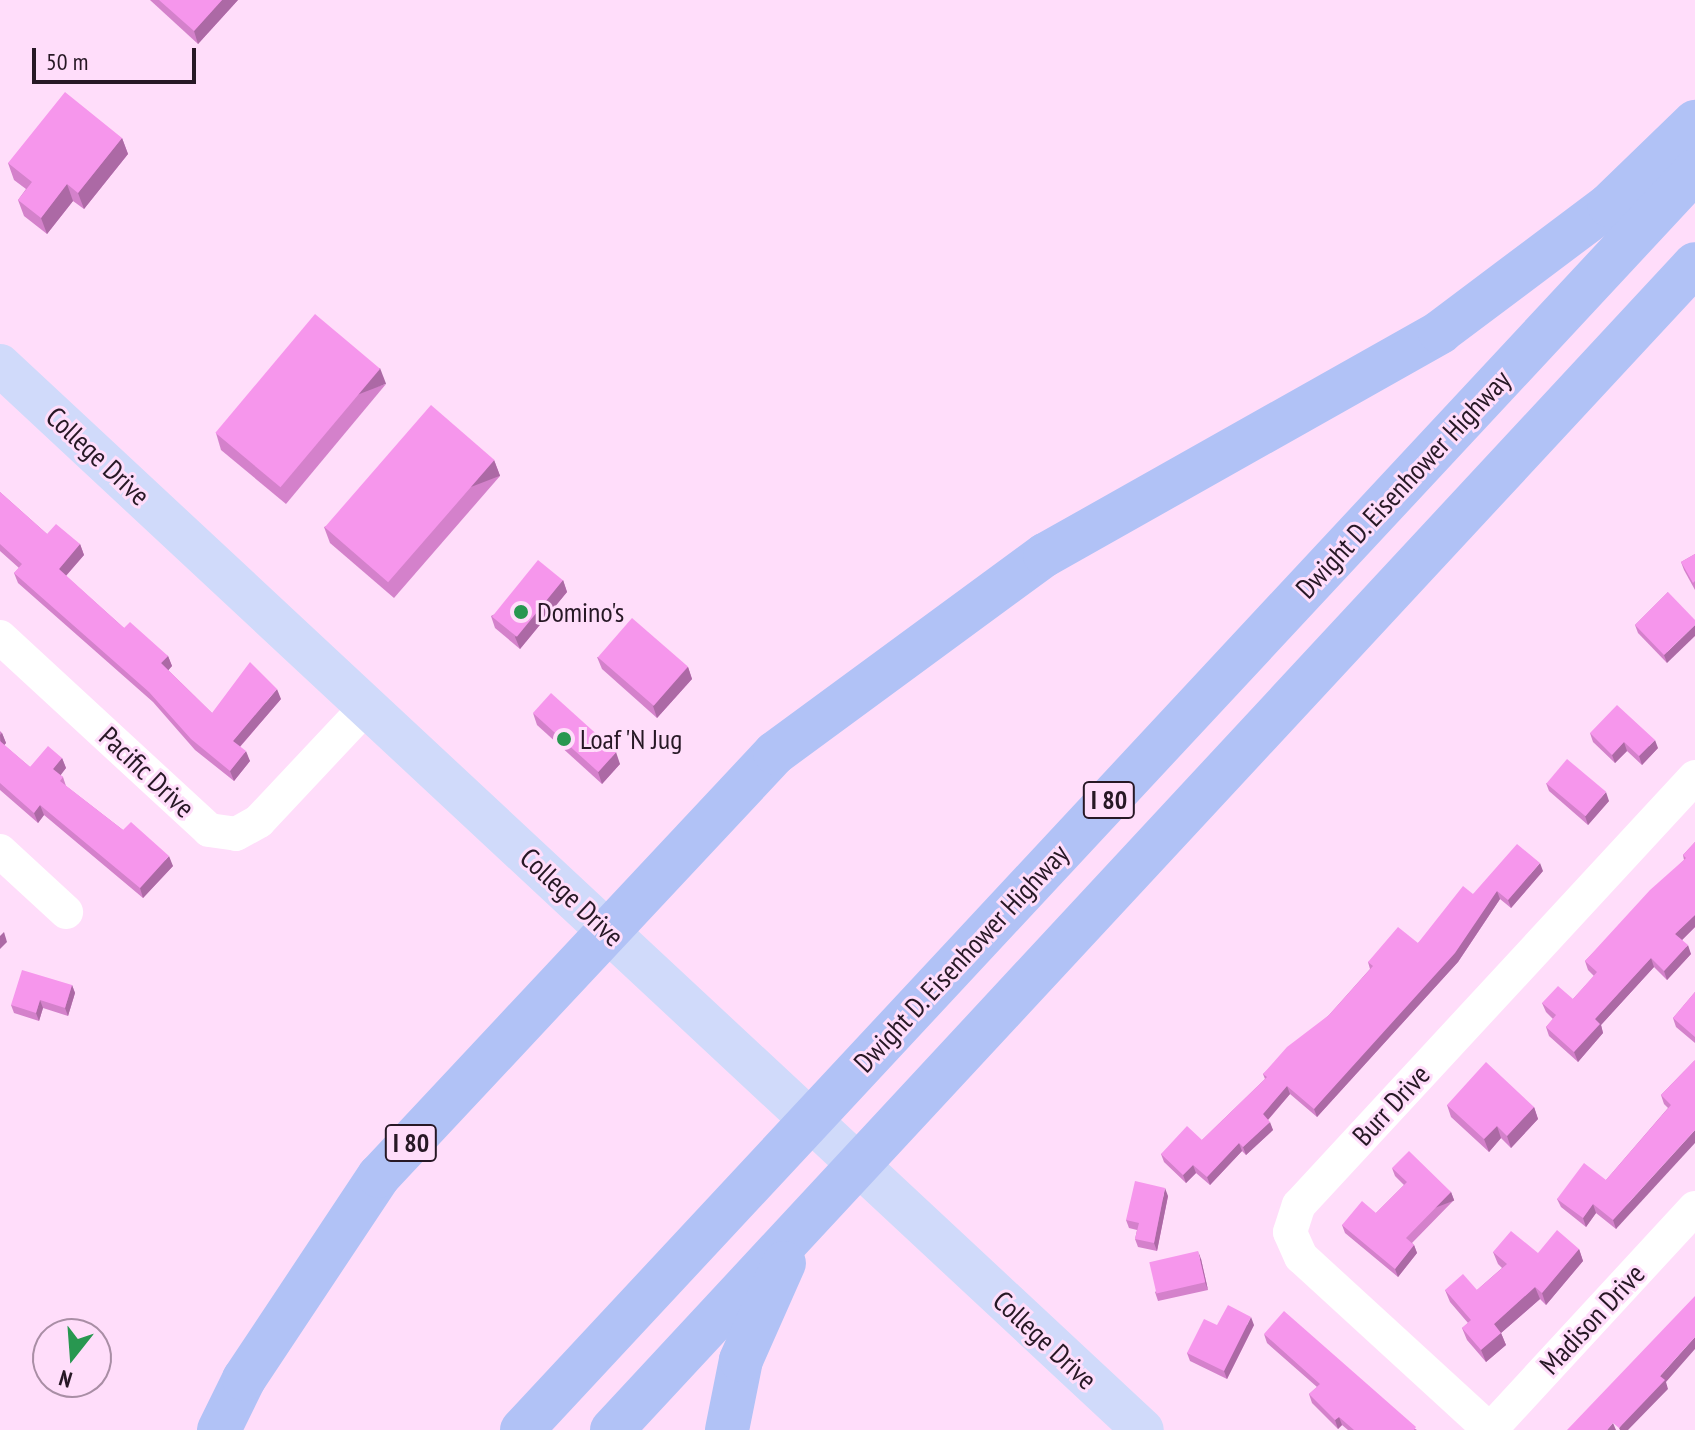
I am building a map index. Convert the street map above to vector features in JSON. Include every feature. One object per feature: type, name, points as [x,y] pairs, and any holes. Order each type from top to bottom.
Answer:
[{"type":"highway","name":"I 80","points":[[219,1430],[244,1379],[379,1176],[611,933],[775,753],[1045,555],[1440,332],[1609,205],[1695,122]]},
{"type":"highway","name":"Dwight D. Eisenhower Highway","points":[[522,1430],[1695,171]]},
{"type":"highway","name":"I 80","points":[[612,1430],[1695,264]]},
{"type":"highway","name":"I 80","points":[[727,1430],[741,1360],[798,1231]]},
{"type":"main road","name":"College Drive","points":[[0,365],[1143,1430]]},
{"type":"street","name":"Pacific Drive","points":[[0,637],[209,830],[236,834],[259,821],[367,706]]},
{"type":"street","name":"Burr Drive","points":[[1490,1430],[1301,1257],[1290,1232],[1299,1205],[1695,777]]},
{"type":"street","points":[[0,851],[66,912]]},
{"type":"street","name":"Madison Drive","points":[[1490,1430],[1695,1208]]},
{"type":"building","points":[[159,0],[222,0],[194,31]]},
{"type":"building","points":[[65,92],[122,138],[78,193],[67,184],[41,218],[18,200],[32,182],[8,163]]},
{"type":"building","points":[[315,314],[380,369],[280,487],[215,433]]},
{"type":"building","points":[[431,405],[494,460],[388,582],[325,527]]},
{"type":"building","points":[[0,492],[47,534],[56,524],[80,544],[59,569],[124,628],[130,622],[168,656],[161,663],[212,713],[250,662],[277,689],[233,741],[246,751],[230,771],[191,739],[149,692],[14,573],[22,564],[0,544]]},
{"type":"building","points":[[1695,554],[1695,581],[1693,583],[1681,562]]},
{"type":"building","points":[[538,560],[563,580],[517,637],[492,617]]},
{"type":"building","points":[[1668,592],[1695,620],[1695,625],[1664,655],[1635,625]]},
{"type":"building","points":[[632,618],[688,667],[654,706],[598,657]]},
{"type":"building","points":[[551,693],[616,752],[598,772],[533,713]]},
{"type":"building","points":[[1617,705],[1655,740],[1639,756],[1624,742],[1612,755],[1590,733]]},
{"type":"building","points":[[0,741],[30,767],[48,746],[62,758],[53,769],[63,777],[60,781],[123,830],[131,822],[169,856],[140,888],[40,805],[34,813],[0,783]]},
{"type":"building","points":[[1567,759],[1606,792],[1585,816],[1546,784]]},
{"type":"building","points":[[1695,842],[1695,915],[1675,934],[1688,945],[1664,971],[1651,958],[1595,1019],[1600,1024],[1574,1052],[1546,1027],[1556,1015],[1542,1003],[1558,986],[1573,999],[1597,972],[1585,961],[1650,890],[1686,858],[1683,855]]},
{"type":"building","points":[[1517,844],[1540,863],[1508,900],[1497,891],[1455,953],[1314,1109],[1287,1086],[1263,1114],[1270,1122],[1243,1147],[1239,1143],[1207,1177],[1193,1165],[1183,1175],[1161,1154],[1187,1126],[1202,1140],[1267,1077],[1263,1074],[1287,1047],[1329,1015],[1373,966],[1368,962],[1398,927],[1418,943],[1463,886],[1473,894]]},
{"type":"building","points":[[22,970],[72,985],[65,1008],[40,1000],[36,1013],[11,1005]]},
{"type":"building","points":[[1695,992],[1695,1037],[1673,1018]]},
{"type":"building","points":[[1695,1060],[1695,1130],[1613,1220],[1593,1204],[1583,1218],[1557,1199],[1584,1163],[1606,1180],[1671,1105],[1661,1095]]},
{"type":"building","points":[[1486,1062],[1534,1107],[1507,1136],[1497,1126],[1484,1139],[1447,1105]]},
{"type":"building","points":[[1409,1151],[1451,1192],[1406,1238],[1414,1245],[1395,1269],[1342,1225],[1362,1201],[1376,1213],[1407,1182],[1392,1168]]},
{"type":"building","points":[[1135,1181],[1165,1188],[1154,1243],[1135,1239],[1139,1223],[1126,1220]]},
{"type":"building","points":[[1557,1230],[1579,1249],[1542,1293],[1535,1287],[1494,1324],[1501,1333],[1481,1350],[1462,1328],[1471,1320],[1445,1290],[1463,1274],[1477,1290],[1507,1264],[1493,1252],[1511,1231],[1538,1253]]},
{"type":"building","points":[[1198,1251],[1205,1282],[1156,1293],[1149,1262]]},
{"type":"building","points":[[1695,1296],[1695,1337],[1660,1376],[1665,1380],[1619,1428],[1613,1423],[1607,1430],[1567,1430]]},
{"type":"building","points":[[1228,1305],[1251,1317],[1224,1371],[1187,1353],[1204,1319],[1217,1325]]},
{"type":"building","points":[[1284,1311],[1416,1427],[1414,1430],[1354,1430],[1339,1417],[1335,1420],[1309,1394],[1320,1384],[1264,1334]]},
{"type":"place","name":"Domino's","points":[[521,612]]},
{"type":"place","name":"Loaf 'N Jug","points":[[564,739]]}]
